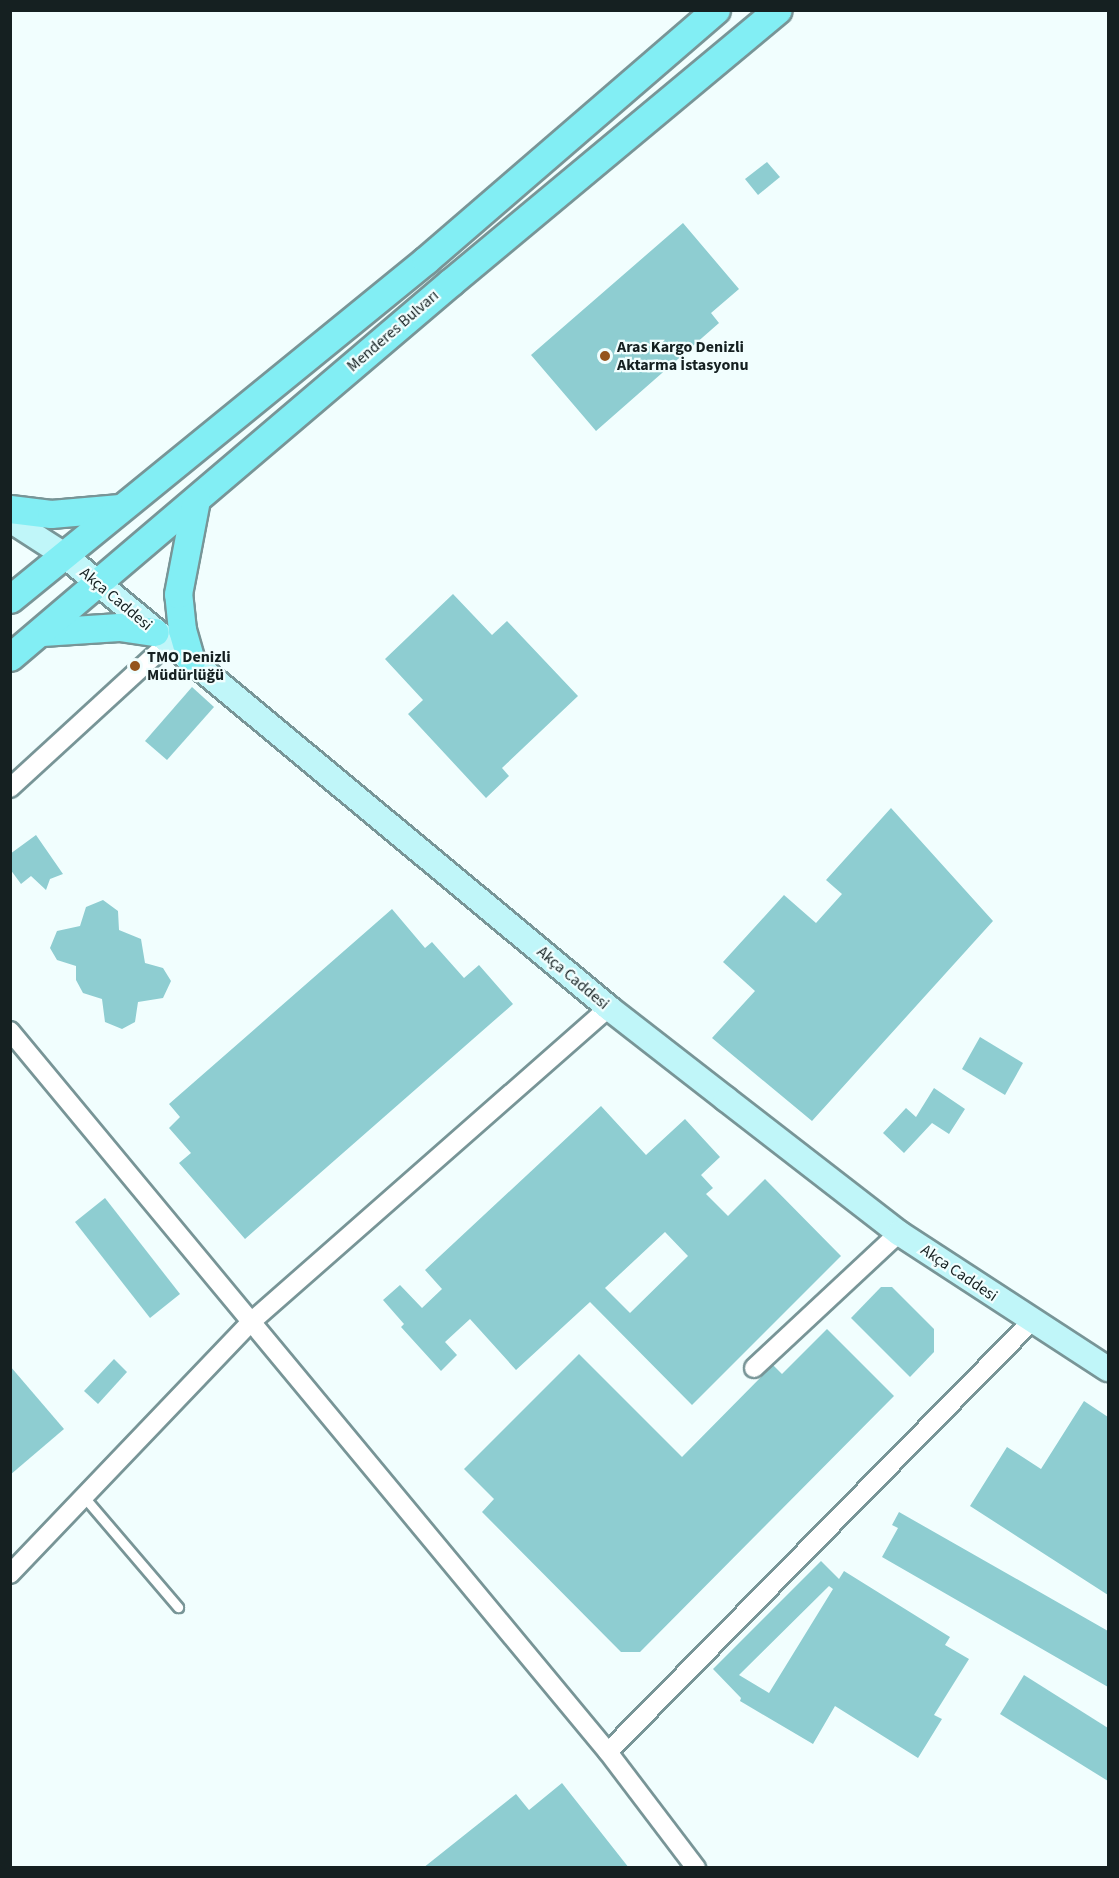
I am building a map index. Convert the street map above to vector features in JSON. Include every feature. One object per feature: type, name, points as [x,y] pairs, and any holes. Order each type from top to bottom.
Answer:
[{"type":"main road","name":"Menderes Bulvarı","points":[[10,657],[42,632],[120,508],[426,260],[716,10]]},
{"type":"main road","name":"Menderes Bulvarı","points":[[10,599],[82,570],[196,500],[451,282],[778,10]]},
{"type":"main road","points":[[10,638],[82,570],[231,442],[426,260]]},
{"type":"main road","points":[[169,635],[196,500]]},
{"type":"main road","points":[[10,509],[51,514],[120,508]]},
{"type":"main road","points":[[42,632],[94,627],[169,635],[191,662]]},
{"type":"street","name":"Akça Caddesi","points":[[10,520],[169,635]]},
{"type":"street","points":[[10,788],[169,635]]},
{"type":"street","name":"Akça Caddesi","points":[[191,662],[609,1008],[899,1233],[1108,1369]]},
{"type":"street","points":[[10,1574],[251,1322],[609,1008]]},
{"type":"street","points":[[10,1031],[608,1752],[696,1868]]},
{"type":"street","points":[[754,1368],[899,1233]]},
{"type":"street","points":[[608,1752],[1032,1321]]},
{"type":"lane","points":[[84,1497],[178,1607]]},
{"type":"building","points":[[767,162],[780,177],[758,195],[745,179]]},
{"type":"building","points":[[683,223],[739,289],[711,313],[719,323],[596,431],[531,355]]},
{"type":"building","points":[[453,594],[492,635],[507,621],[578,696],[502,768],[509,776],[486,798],[408,714],[423,700],[385,659]]},
{"type":"building","points":[[192,687],[214,707],[167,760],[145,741]]},
{"type":"building","points":[[891,808],[993,921],[812,1121],[712,1038],[755,991],[723,962],[784,895],[816,923],[842,894],[826,880]]},
{"type":"building","points":[[36,835],[63,874],[50,879],[46,890],[31,876],[21,884],[10,869],[10,854]]},
{"type":"building","points":[[103,900],[118,911],[119,930],[141,939],[145,963],[163,968],[171,981],[163,998],[138,1002],[135,1022],[122,1029],[105,1022],[102,999],[83,993],[76,980],[76,966],[57,960],[50,948],[57,931],[80,926],[86,907]]},
{"type":"building","points":[[392,909],[425,948],[432,942],[464,978],[479,965],[513,1004],[245,1239],[179,1163],[191,1153],[169,1128],[180,1117],[169,1104]]},
{"type":"building","points":[[980,1037],[1023,1063],[1005,1095],[962,1069]]},
{"type":"building","points":[[934,1088],[965,1109],[949,1134],[932,1123],[904,1153],[883,1133],[906,1108],[916,1117]]},
{"type":"building","points":[[601,1106],[646,1155],[685,1119],[720,1157],[701,1175],[713,1188],[706,1194],[728,1216],[765,1179],[841,1256],[692,1405],[590,1302],[516,1370],[470,1319],[445,1342],[457,1355],[441,1371],[401,1327],[404,1324],[383,1300],[400,1285],[422,1308],[442,1289],[425,1270]],"holes":[[[665,1232],[688,1256],[630,1313],[605,1288]]]},
{"type":"building","points":[[105,1198],[180,1294],[150,1318],[75,1222]]},
{"type":"building","points":[[881,1287],[892,1287],[934,1329],[934,1352],[910,1377],[851,1318]]},
{"type":"building","points":[[827,1329],[894,1396],[640,1652],[621,1652],[482,1512],[494,1499],[464,1469],[579,1354],[682,1457],[773,1365],[782,1374]]},
{"type":"building","points":[[114,1359],[127,1372],[98,1404],[84,1391]]},
{"type":"building","points":[[10,1366],[64,1429],[10,1475]]},
{"type":"building","points":[[1084,1401],[1108,1417],[1108,1595],[970,1506],[1007,1447],[1041,1469]]},
{"type":"building","points":[[899,1512],[1108,1631],[1108,1687],[882,1557],[898,1528],[892,1525]]},
{"type":"building","points":[[821,1561],[839,1579],[844,1571],[950,1637],[945,1645],[969,1659],[934,1715],[942,1719],[918,1758],[835,1706],[813,1744],[740,1701],[741,1698],[713,1669]],"holes":[[[829,1586],[833,1589],[769,1693],[739,1675]]]},
{"type":"building","points":[[1024,1675],[1108,1728],[1108,1781],[1000,1714]]},
{"type":"building","points":[[562,1783],[629,1868],[423,1868],[516,1794],[529,1810]]},
{"type":"place","name":"Aras Kargo Denizli Aktarma İstasyonu","points":[[605,356]]},
{"type":"place","name":"TMO Denizli Müdürlüğü","points":[[135,666]]}]
